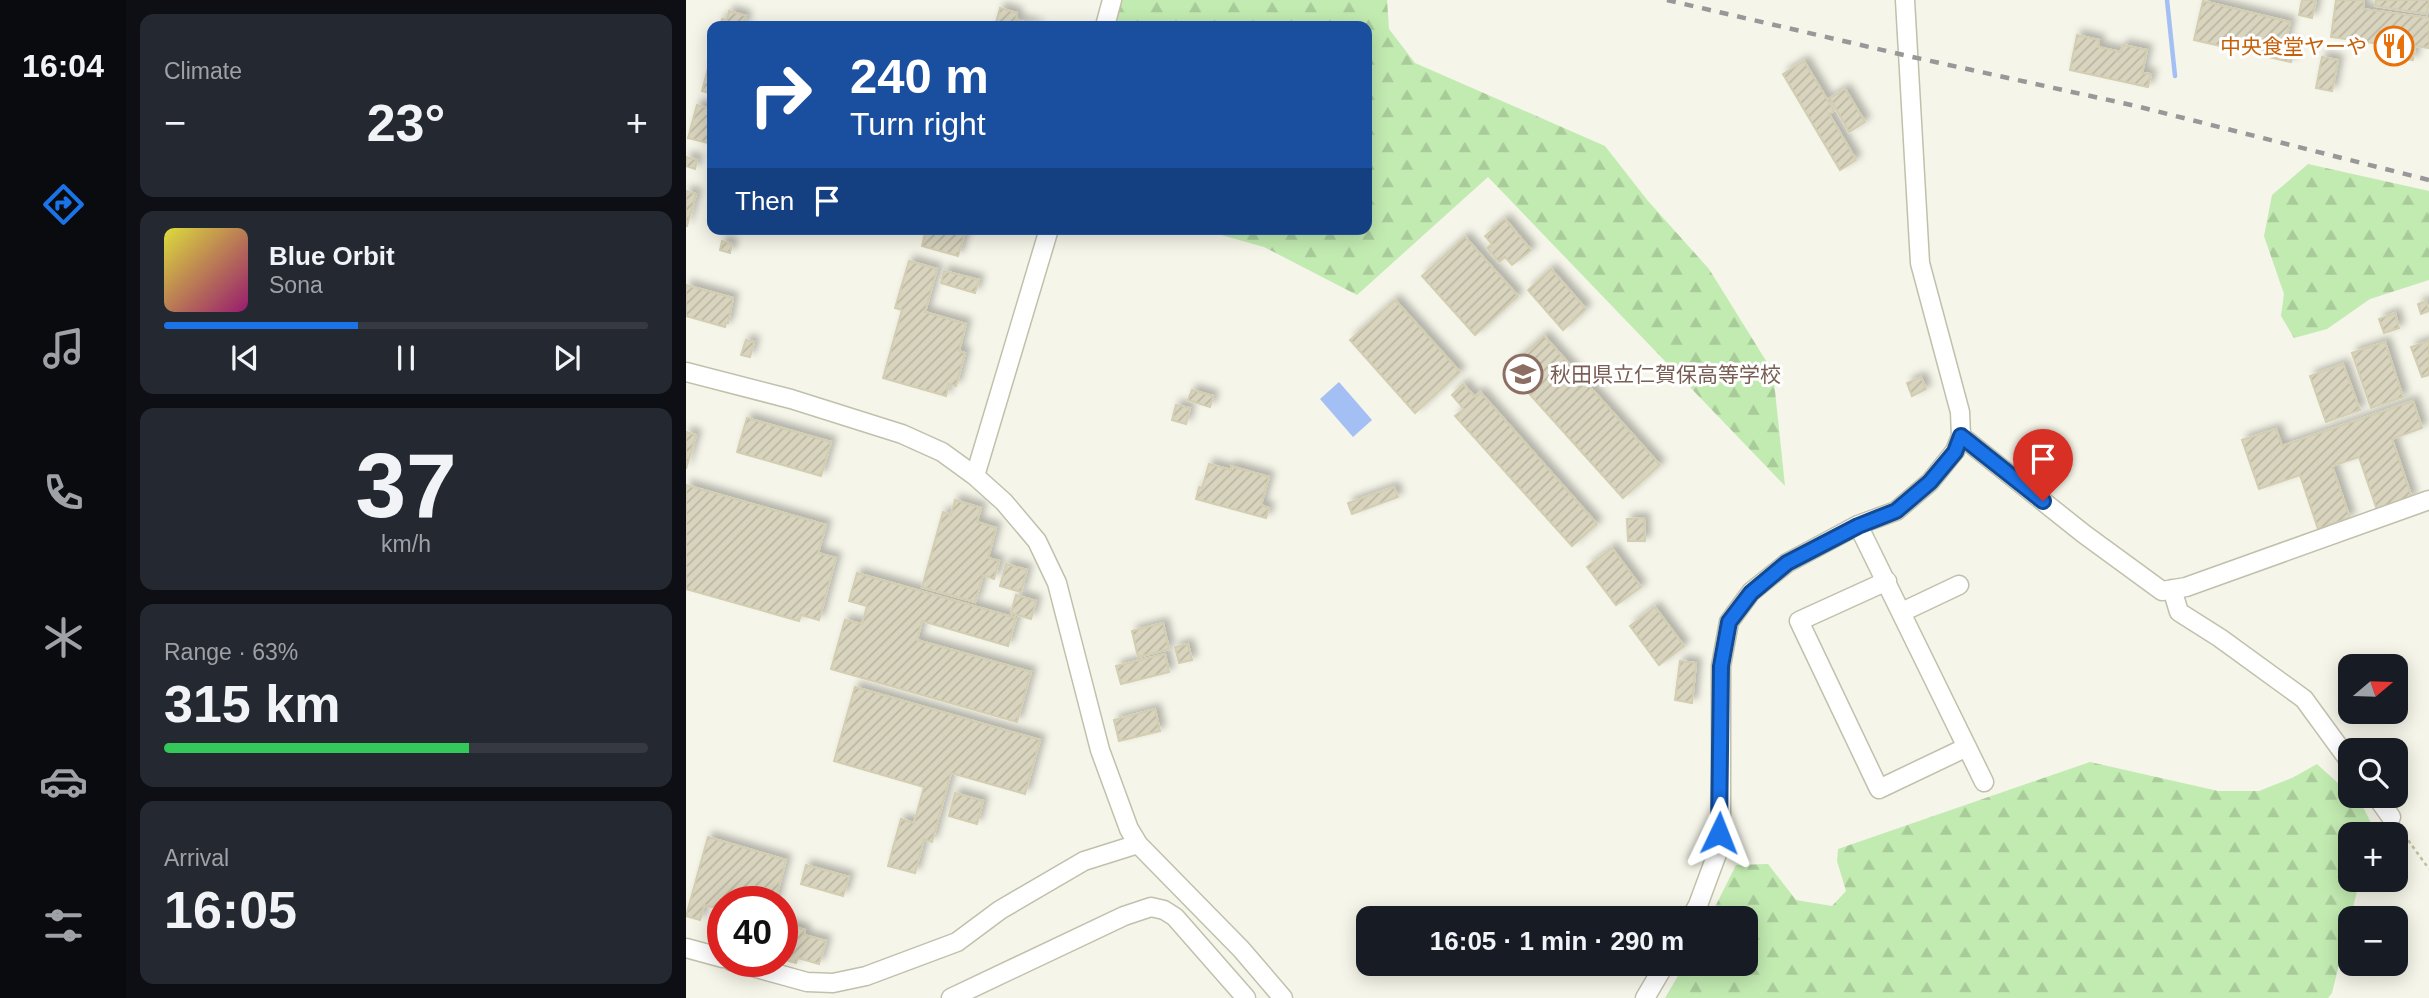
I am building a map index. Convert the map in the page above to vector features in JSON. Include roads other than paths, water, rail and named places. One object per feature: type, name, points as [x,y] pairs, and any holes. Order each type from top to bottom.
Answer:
[{"type":"street","points":[[1106,21],[1112,0]]},
{"type":"street","points":[[1697,906],[1717,851],[1720,814],[1721,666],[1729,622],[1751,593],[1787,563],[1858,526],[1896,511],[1930,482],[1955,452],[1961,436],[1961,412],[1920,263],[1905,0]]},
{"type":"street","points":[[975,476],[1047,235]]},
{"type":"street","points":[[686,372],[791,399],[902,434],[942,452],[1004,502],[1037,541],[1057,583],[1100,750],[1129,829],[1138,844],[1241,949],[1283,998]]},
{"type":"street","points":[[1961,436],[2084,534],[2162,591],[2186,587],[2429,500]]},
{"type":"street","points":[[1858,526],[1984,782]]},
{"type":"street","points":[[1887,581],[1799,621],[1879,789],[1967,747]]},
{"type":"street","points":[[1902,612],[1959,585]]},
{"type":"street","points":[[2172,589],[2179,612],[2304,699],[2338,746]]},
{"type":"street","points":[[2385,808],[2391,817]]},
{"type":"street","points":[[789,977],[807,982],[833,984],[866,976],[957,942],[1000,910],[1084,861],[1138,844]]},
{"type":"street","points":[[951,998],[1124,916],[1151,907],[1164,910],[1175,917],[1246,998]]},
{"type":"street","points":[[686,948],[707,954]]},
{"type":"street","points":[[1645,998],[1658,976]]},
{"type":"water","points":[[1339,382],[1372,420],[1353,437],[1320,399]]},
{"type":"waterway","points":[[2167,0],[2175,76]]},
{"type":"railway","points":[[1667,0],[2136,106],[2429,180]]},
{"type":"place","name":"中央食堂ヤーや","points":[[2394,46]]},
{"type":"place","name":"秋田県立仁賀保高等学校","points":[[1523,374]]}]
